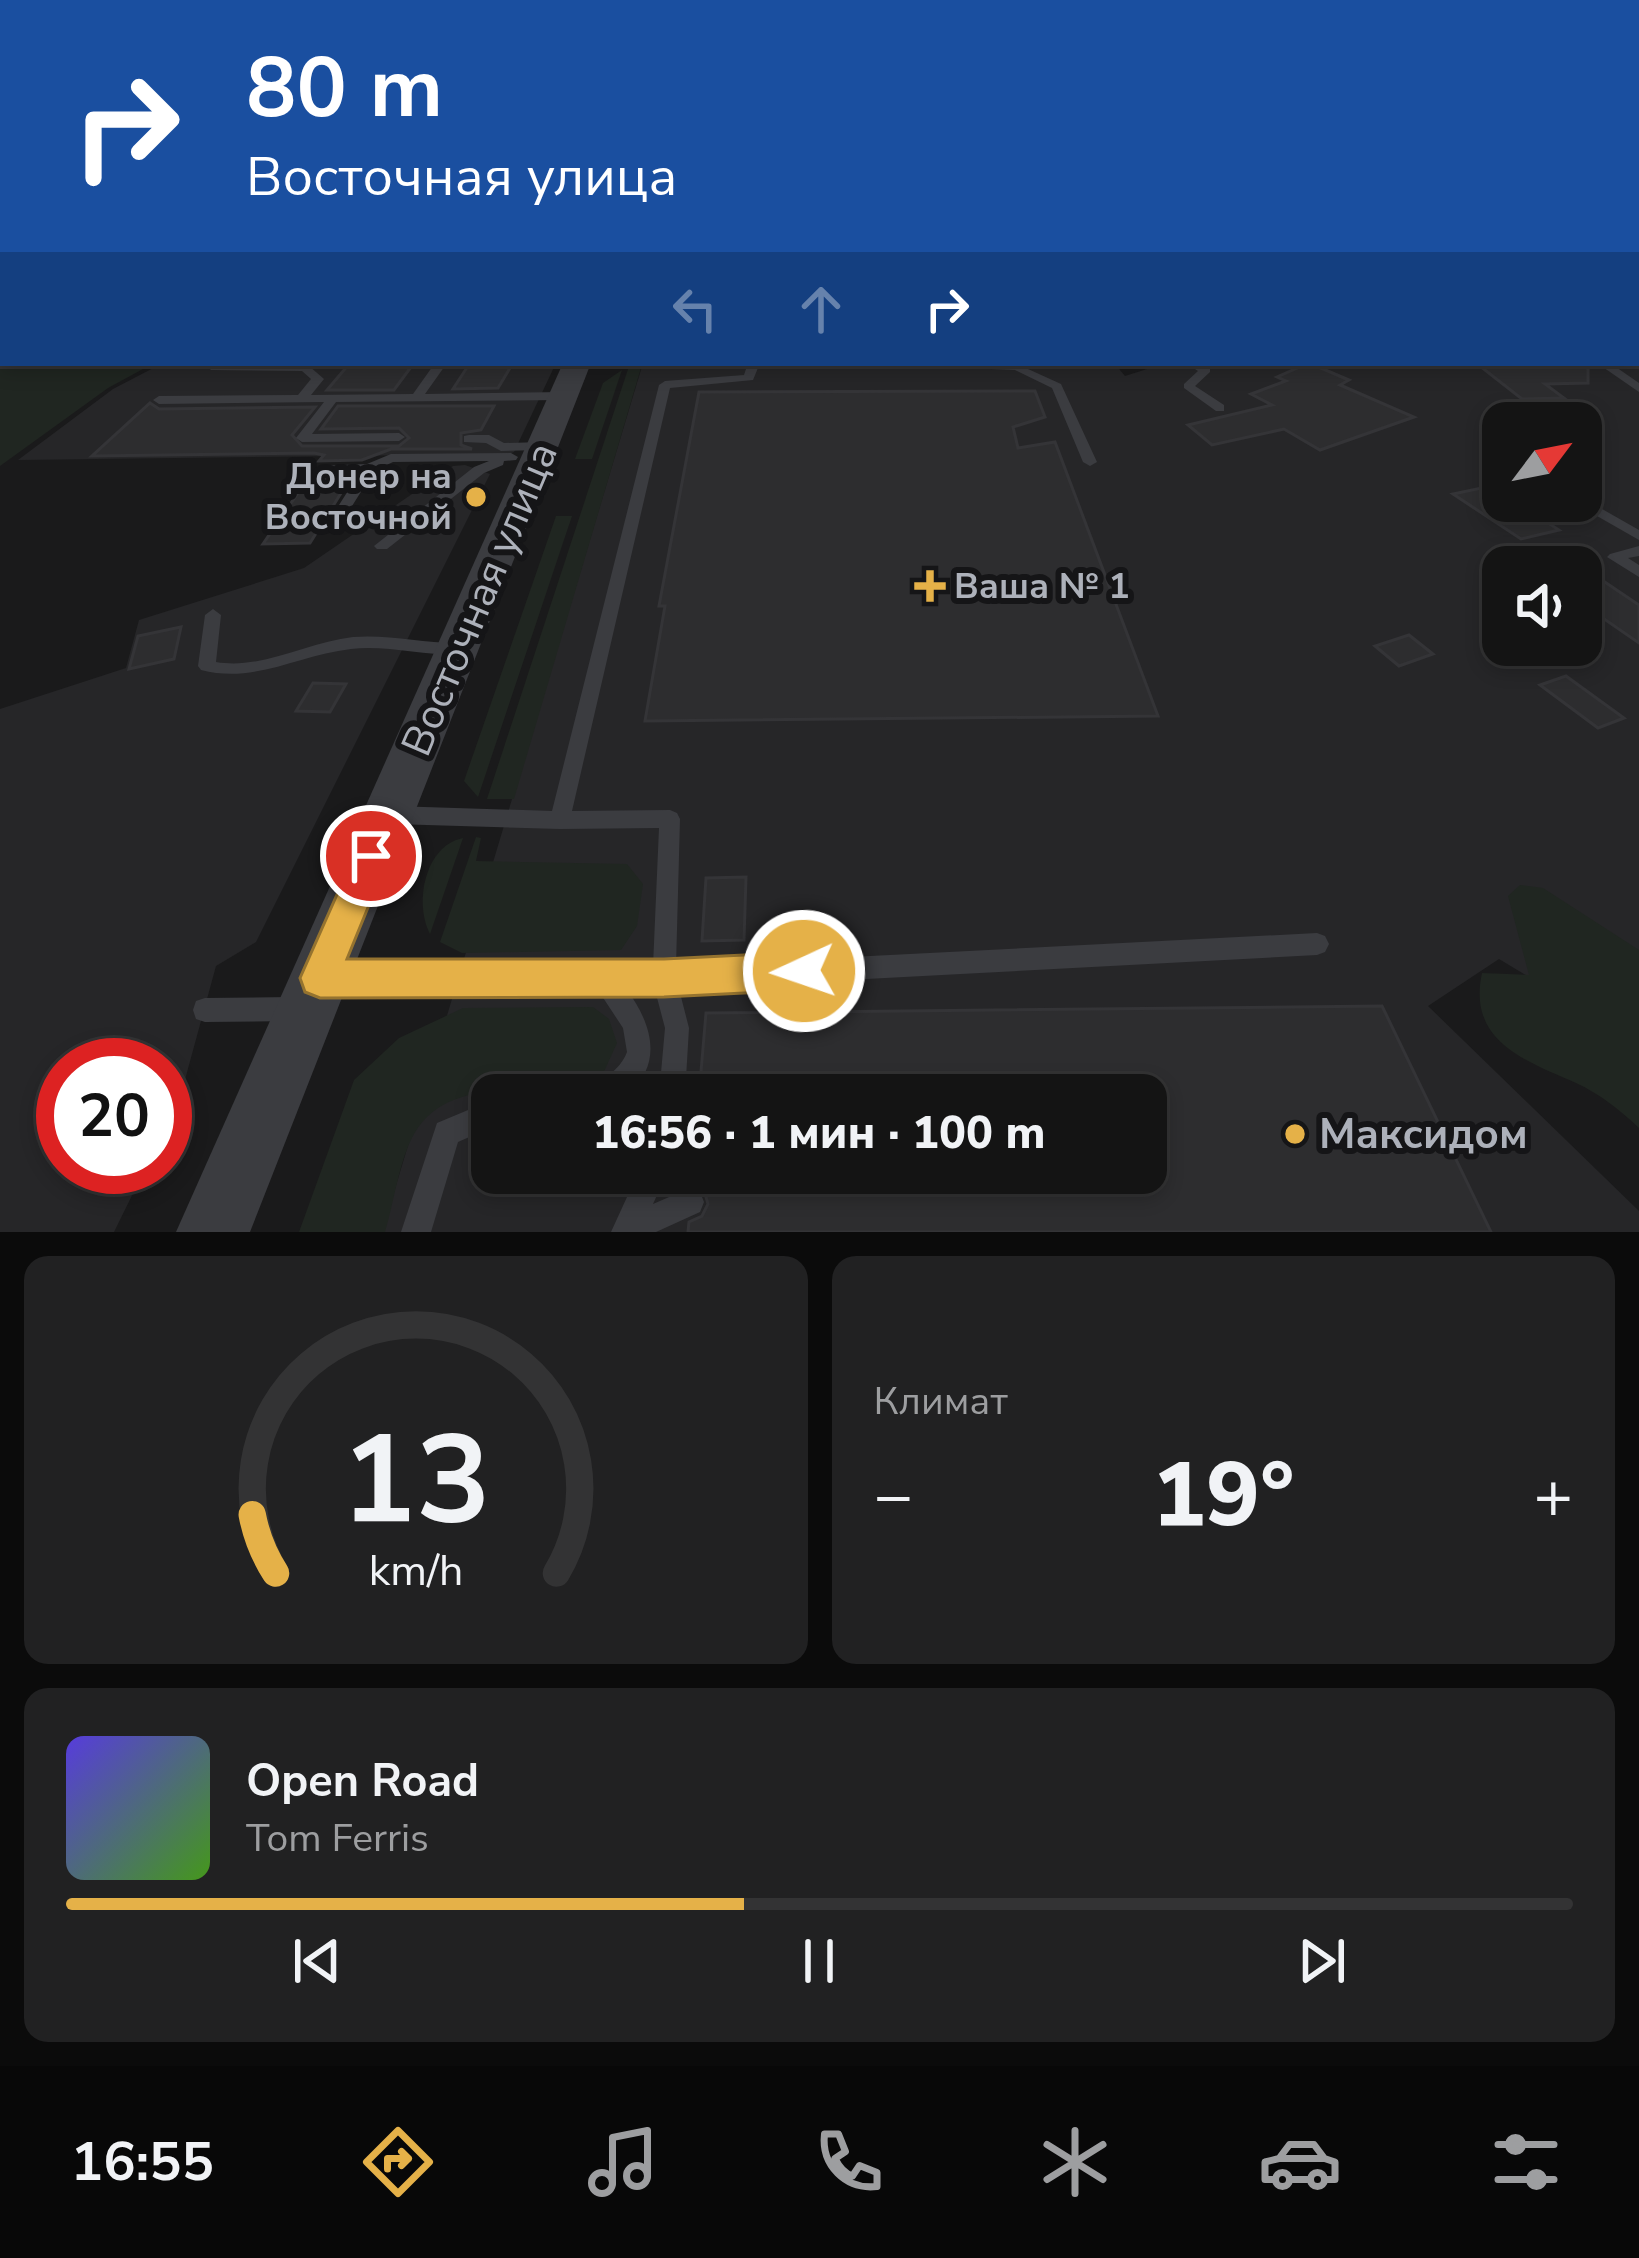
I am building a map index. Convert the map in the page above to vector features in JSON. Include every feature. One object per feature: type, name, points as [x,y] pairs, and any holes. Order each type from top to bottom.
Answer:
[{"type":"street","name":"Восточная улица","points":[[213,1232],[459,649],[532,453],[576,366]]},
{"type":"lane","points":[[416,398],[439,366]]},
{"type":"lane","points":[[560,820],[665,385],[749,378],[753,366]]},
{"type":"lane","points":[[992,366],[1016,367],[1057,386],[1090,462]]},
{"type":"lane","points":[[1198,366],[1206,370],[1188,386],[1220,409]]},
{"type":"lane","points":[[1607,366],[1639,388]]},
{"type":"lane","points":[[214,368],[305,368],[318,379],[301,399]]},
{"type":"lane","points":[[159,400],[564,397]]},
{"type":"lane","points":[[333,398],[302,438],[400,437]]},
{"type":"lane","points":[[469,439],[489,439],[501,447],[532,453]]},
{"type":"lane","points":[[323,469],[369,468],[391,458],[532,453]]},
{"type":"lane","points":[[382,546],[479,470],[532,453]]},
{"type":"lane","points":[[332,527],[369,468]]},
{"type":"lane","points":[[1602,514],[1639,536]]},
{"type":"lane","points":[[1639,551],[1615,557],[1639,572]]},
{"type":"lane","points":[[213,615],[207,666],[229,673],[355,642],[404,650],[459,649]]},
{"type":"lane","points":[[389,815],[670,819],[664,978],[677,1028],[674,1074]]},
{"type":"lane","points":[[205,1010],[313,994],[1317,944]]},
{"type":"lane","points":[[603,977],[635,1018],[642,1038],[635,1065],[626,1074]]},
{"type":"lane","points":[[416,1232],[447,1133],[471,1122]]},
{"type":"lane","points":[[625,1232],[643,1194]]},
{"type":"lane","points":[[625,1232],[690,1202]]},
{"type":"shaded area","points":[[0,366],[148,366],[108,388],[0,466]]},
{"type":"shaded area","points":[[157,366],[555,366],[514,452],[508,454],[18,460],[113,389]]},
{"type":"shaded area","points":[[642,366],[1117,366],[1125,376],[1157,366],[1639,366],[1639,1043],[1499,959],[1428,1006],[1639,1211],[1639,1232],[382,1232]]},
{"type":"shaded area","points":[[641,368],[514,799],[487,799],[628,369]]},
{"type":"shaded area","points":[[622,370],[592,459],[575,459],[603,383]]},
{"type":"shaded area","points":[[453,466],[490,474],[256,942],[216,966],[192,1054],[192,1038],[36,1038],[36,1194],[133,1194],[114,1232],[0,1232],[0,709],[126,668],[139,620],[304,568]]},
{"type":"shaded area","points":[[556,516],[572,516],[478,797],[464,781]]},
{"type":"shaded area","points":[[476,837],[481,838],[476,861],[627,864],[643,884],[637,926],[621,950],[462,953],[440,942]]},
{"type":"shaded area","points":[[463,838],[430,934],[423,907],[426,878],[439,852]]},
{"type":"shaded area","points":[[1520,885],[1543,888],[1639,950],[1639,1128],[1593,1092],[1520,1057],[1492,1032],[1483,1016],[1482,973],[1529,975],[1508,896]]},
{"type":"shaded area","points":[[593,1007],[609,1019],[617,1043],[603,1074],[471,1074],[471,1095],[430,1114],[414,1134],[385,1232],[299,1232],[354,1080],[399,1038],[463,1008]]},
{"type":"building","points":[[347,366],[412,366],[394,390],[327,390]]},
{"type":"building","points":[[468,366],[511,366],[498,388],[453,389]]},
{"type":"building","points":[[1302,366],[1316,366],[1349,380],[1340,385],[1414,417],[1320,450],[1284,429],[1212,445],[1188,425],[1272,405],[1251,394],[1286,381],[1277,377]]},
{"type":"building","points":[[1480,366],[1588,366],[1588,383],[1545,384],[1564,398],[1522,399]]},
{"type":"building","points":[[1035,391],[1045,417],[1013,427],[1018,448],[1055,442],[1158,716],[645,721],[665,606],[659,606],[699,392]]},
{"type":"building","points":[[150,403],[159,409],[315,407],[292,435],[302,446],[399,446],[409,438],[399,428],[321,429],[338,406],[494,406],[481,430],[461,433],[461,445],[472,449],[391,449],[362,460],[319,461],[324,455],[314,453],[92,456]]},
{"type":"building","points":[[313,471],[323,478],[351,477],[310,543],[263,544]]},
{"type":"building","points":[[1482,488],[1482,513],[1453,494]]},
{"type":"building","points":[[1495,522],[1547,522],[1559,530],[1521,539]]},
{"type":"building","points":[[1602,580],[1639,605],[1639,643],[1602,617]]},
{"type":"building","points":[[181,627],[174,659],[129,669],[138,636]]},
{"type":"building","points":[[1409,635],[1433,654],[1399,666],[1375,646]]},
{"type":"building","points":[[1566,676],[1624,718],[1598,728],[1540,685]]},
{"type":"building","points":[[313,683],[346,684],[330,712],[296,711]]},
{"type":"building","points":[[746,877],[744,940],[702,941],[706,878]]},
{"type":"building","name":"Максидом","points":[[1382,1006],[1491,1232],[688,1232],[689,1222],[702,1216],[708,1204],[705,1194],[1167,1194],[1167,1074],[701,1074],[706,1013]]},
{"type":"place","name":"Донер на Восточной","points":[[476,497]]},
{"type":"place","name":"Ваша № 1","points":[[930,586]]},
{"type":"place","name":"Максидом","points":[[1295,1134]]},
{"type":"route","points":[[371,856],[320,978],[664,978],[804,971]]}]
